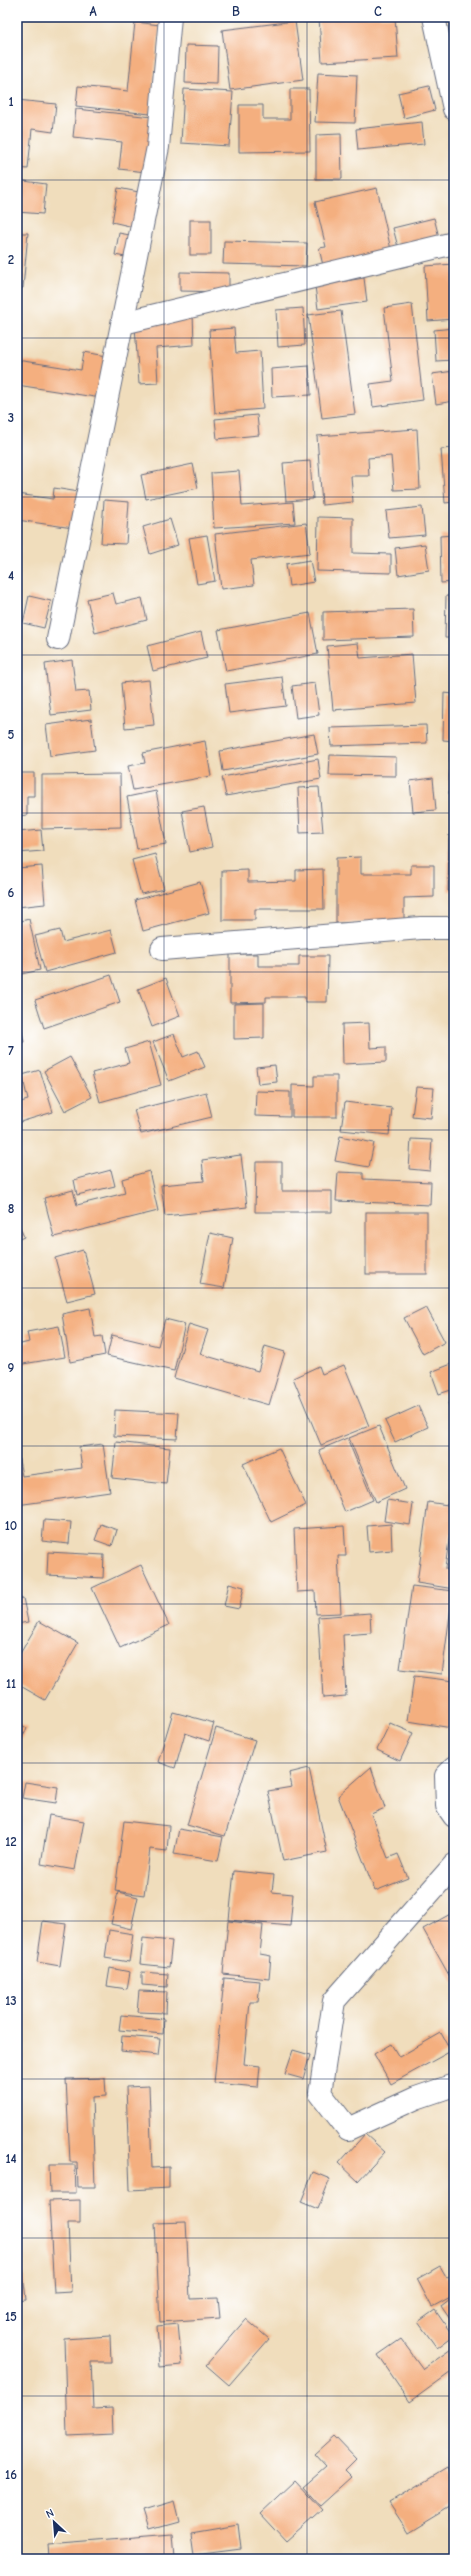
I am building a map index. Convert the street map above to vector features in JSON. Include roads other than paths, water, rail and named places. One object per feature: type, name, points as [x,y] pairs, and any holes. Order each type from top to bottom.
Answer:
[{"type":"street","points":[[58,639],[158,147],[170,17]]},
{"type":"street","points":[[434,17],[454,109]]},
{"type":"street","points":[[123,323],[454,243]]},
{"type":"street","points":[[162,950],[421,928],[454,928]]},
{"type":"street","points":[[454,1768],[446,1776],[447,1806],[454,1816]]},
{"type":"street","points":[[454,1865],[334,2002],[320,2094],[348,2128],[416,2098],[454,2085]]}]
